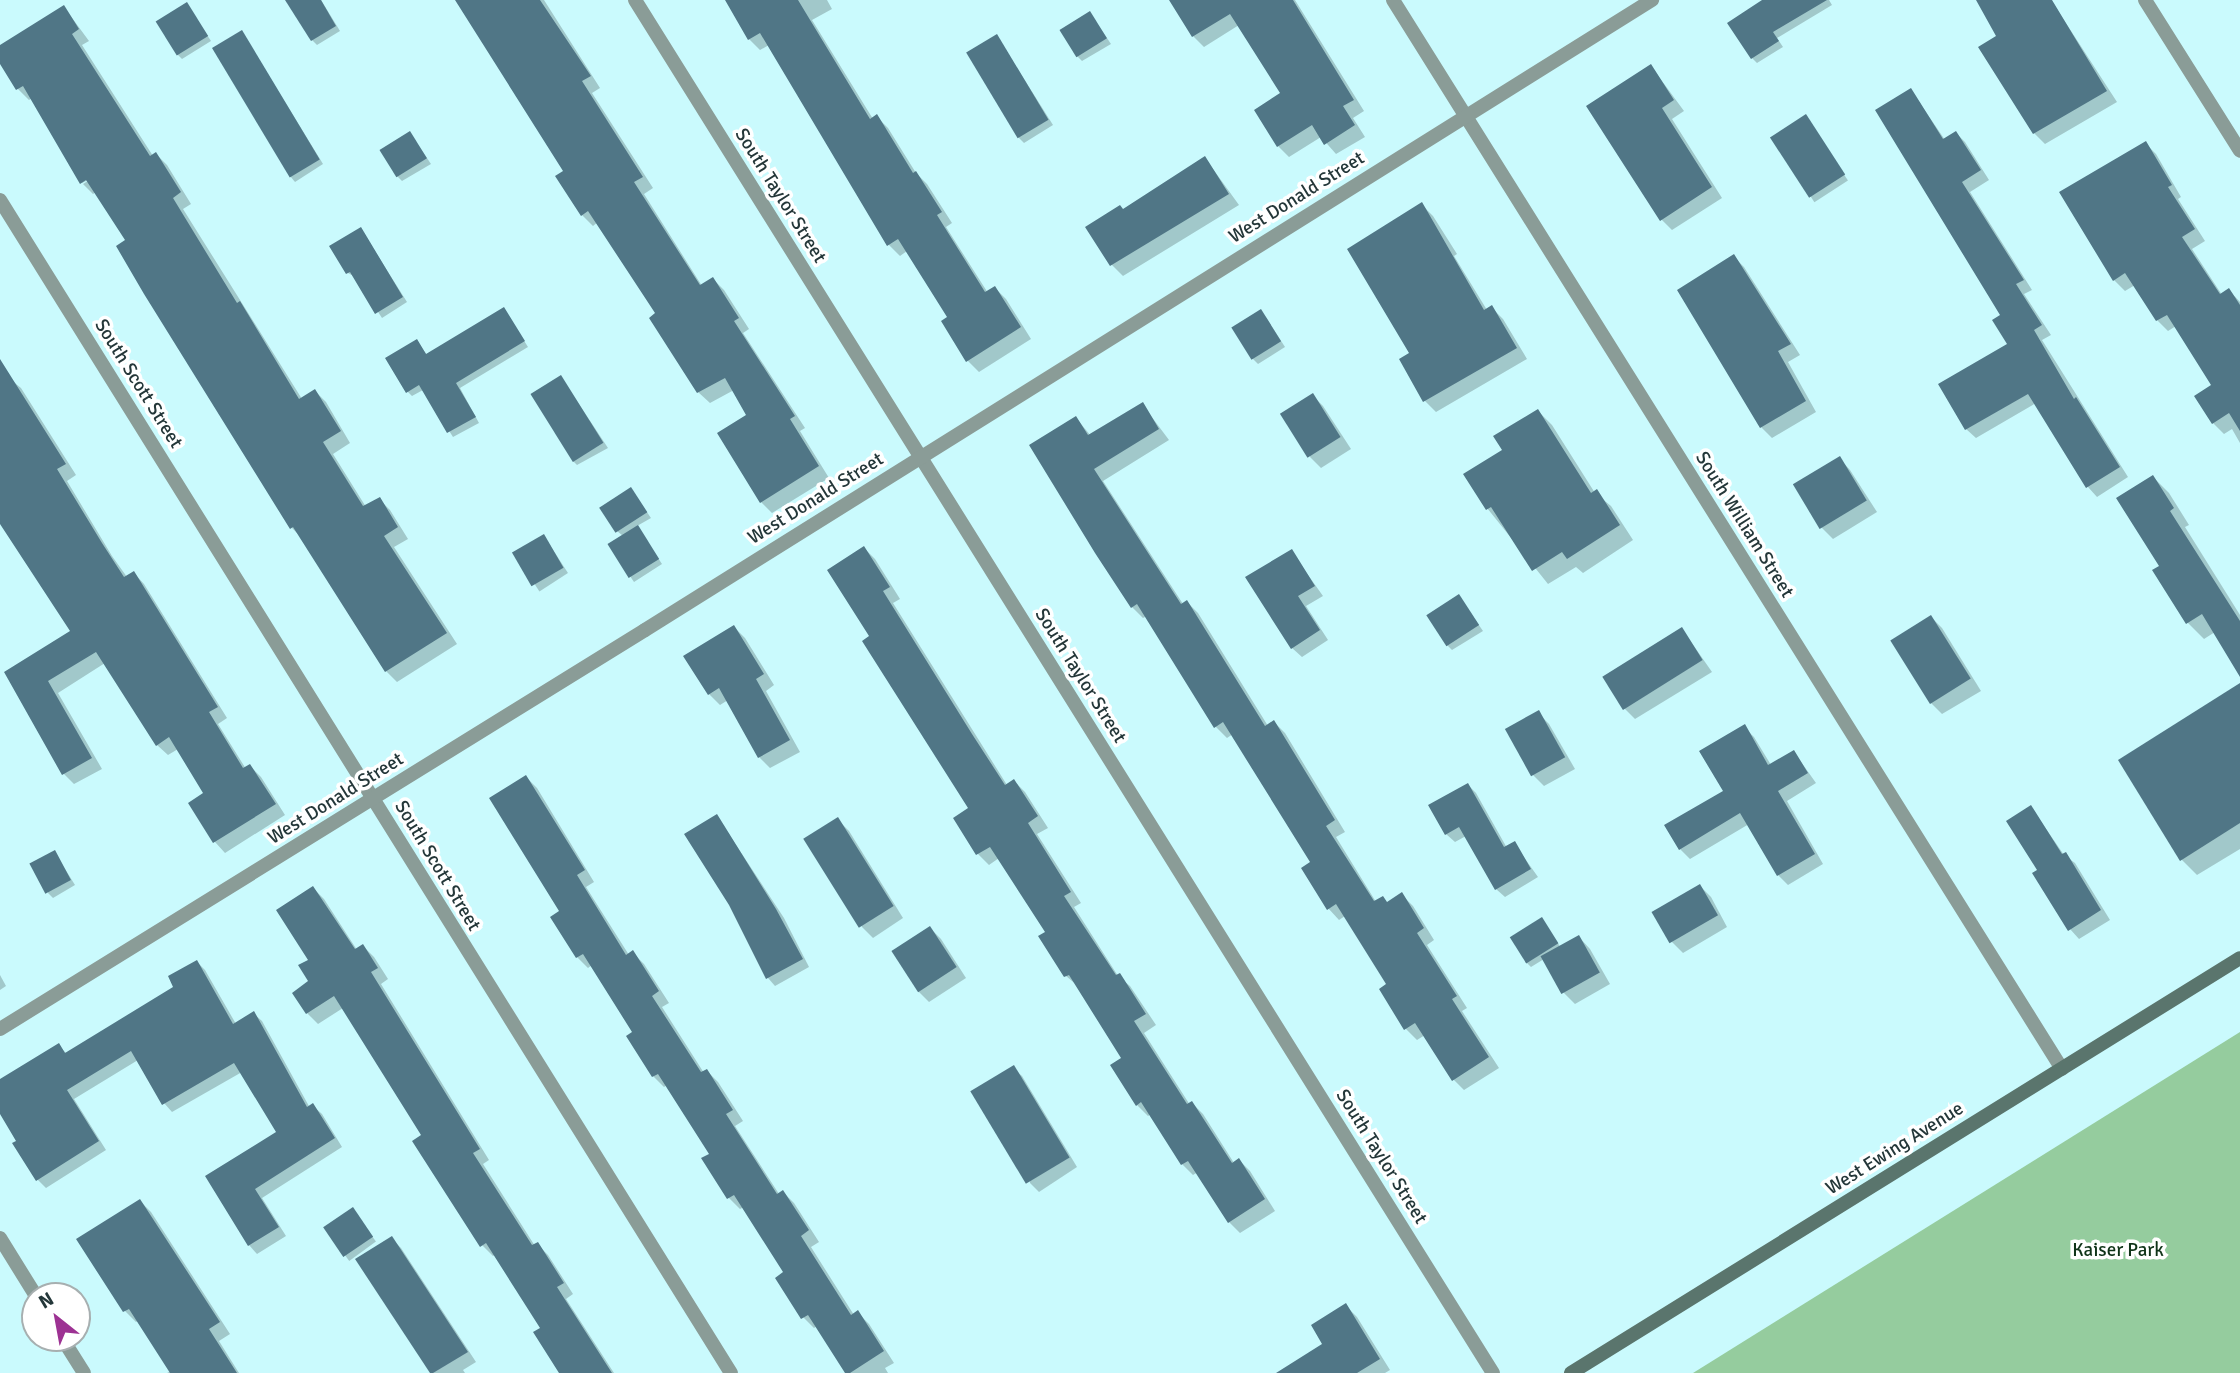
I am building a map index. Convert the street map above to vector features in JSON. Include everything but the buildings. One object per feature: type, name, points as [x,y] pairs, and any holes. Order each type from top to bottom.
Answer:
[{"type":"street","name":"South Taylor Street","points":[[635,0],[1493,1373]]},
{"type":"street","name":"South William Street","points":[[1393,0],[2062,1069]]},
{"type":"street","name":"West Donald Street","points":[[0,1029],[374,799],[1652,0]]},
{"type":"street","points":[[2145,0],[2240,151]]},
{"type":"street","name":"South Scott Street","points":[[0,200],[731,1373]]},
{"type":"street","name":"West Ewing Avenue","points":[[1571,1373],[2240,958]]},
{"type":"street","points":[[0,1238],[27,1282]]},
{"type":"street","points":[[71,1352],[84,1373]]},
{"type":"green space","name":"Kaiser Park","points":[[2240,1032],[2240,1373],[1693,1373]]}]
